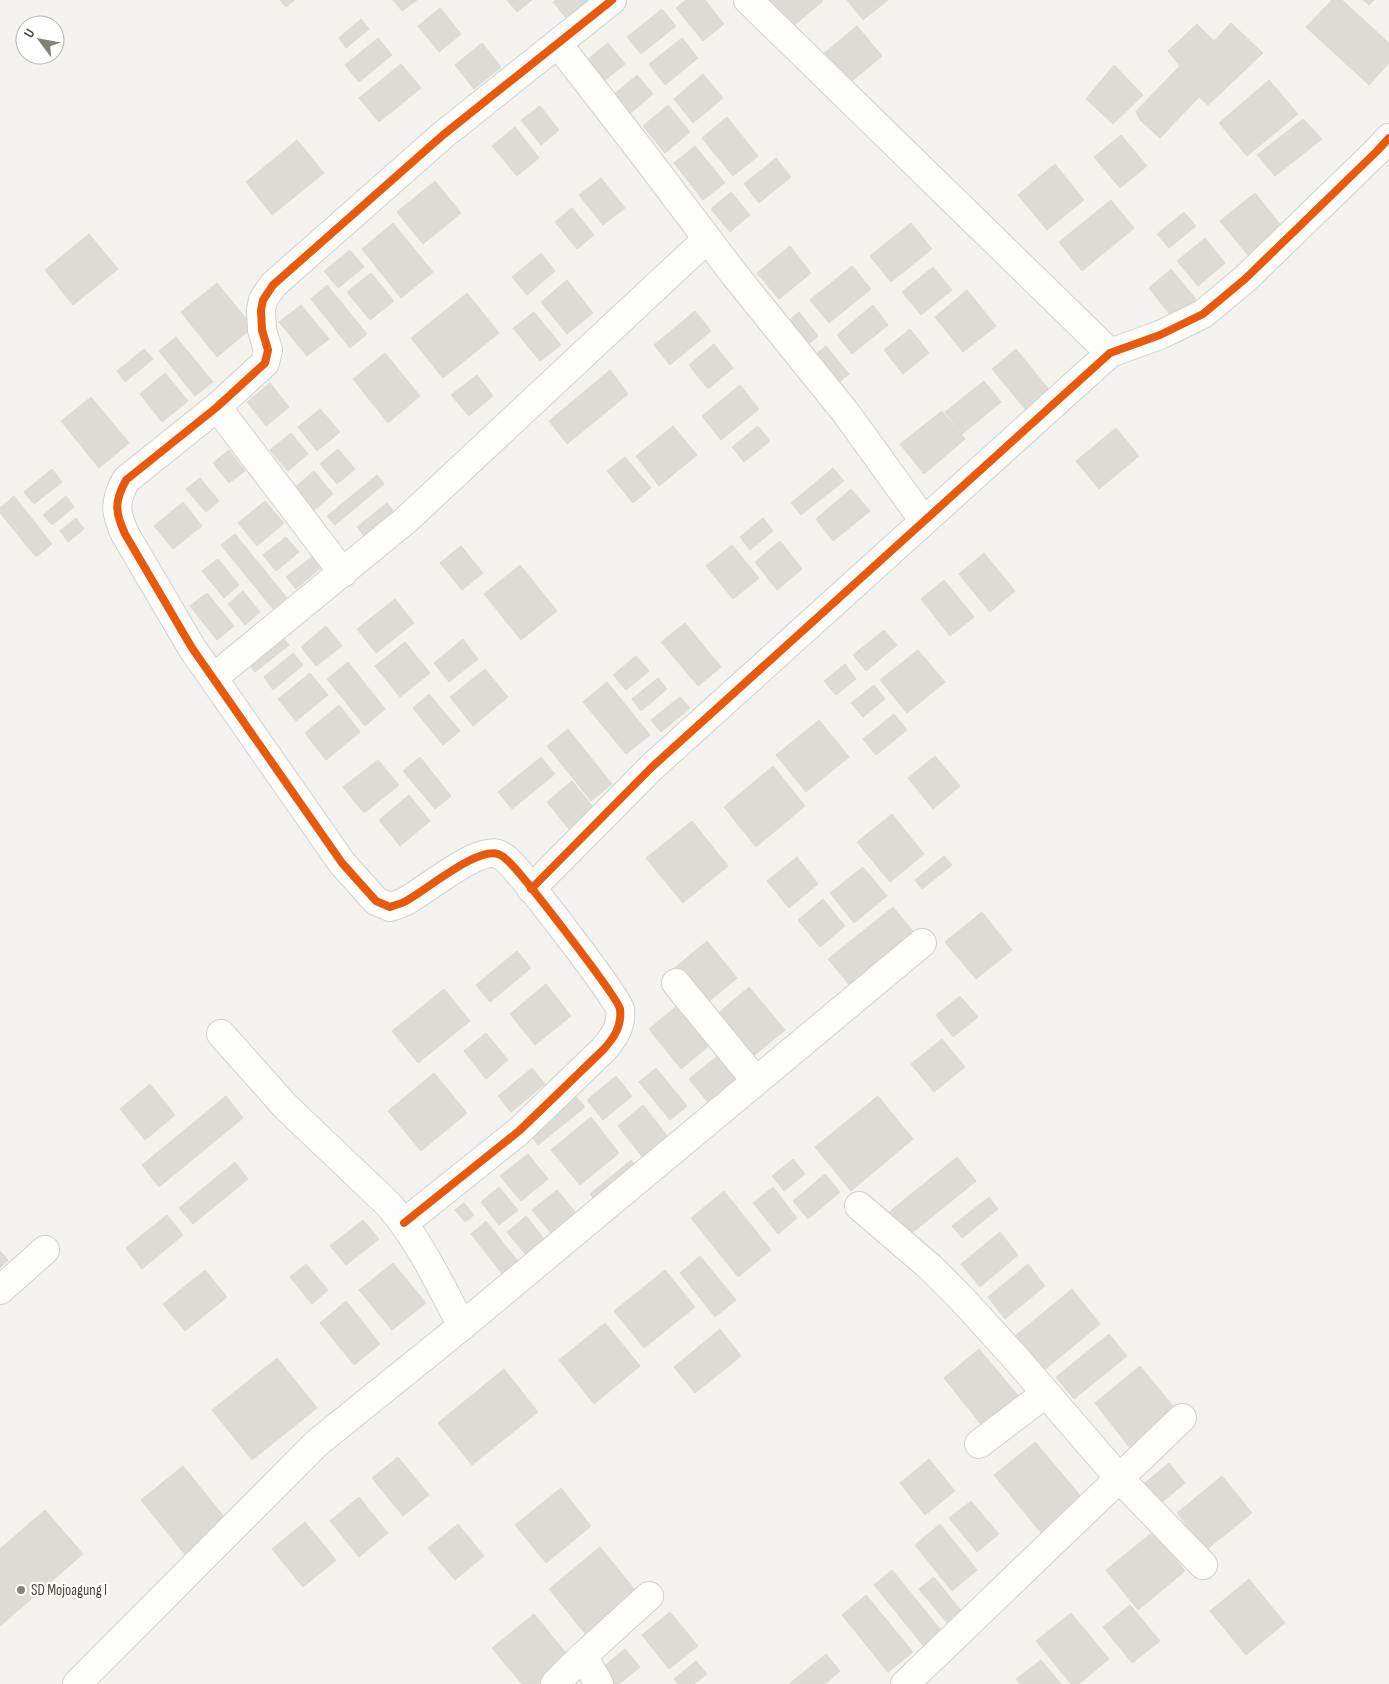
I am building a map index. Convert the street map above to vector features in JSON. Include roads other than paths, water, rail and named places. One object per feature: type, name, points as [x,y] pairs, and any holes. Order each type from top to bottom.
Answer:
[{"type":"street","points":[[404,1223],[519,1131],[603,1050],[613,1039],[618,1028],[620,1007],[608,988],[531,889],[508,861],[498,854],[490,853],[470,860],[404,902],[390,907],[376,900],[342,863],[192,648],[125,534],[118,519],[116,505],[126,480],[217,407],[265,363],[268,350],[262,330],[261,310],[263,300],[272,285],[444,135],[612,0]]},
{"type":"street","points":[[748,0],[1110,353]]},
{"type":"street","points":[[558,44],[707,239],[846,413],[924,521]]},
{"type":"street","points":[[531,889],[652,767],[1110,353],[1160,335],[1203,314],[1245,279],[1389,138]]},
{"type":"street","points":[[214,678],[343,573],[413,513],[707,239]]},
{"type":"street","points":[[217,407],[343,573]]},
{"type":"street","points":[[77,1684],[317,1443],[462,1326],[922,943]]},
{"type":"street","points":[[676,983],[756,1081]]},
{"type":"street","points":[[221,1034],[286,1107],[389,1205],[404,1223],[418,1244],[462,1326]]},
{"type":"street","points":[[859,1206],[936,1273],[961,1298],[1119,1478],[1202,1564]]},
{"type":"street","points":[[0,1290],[44,1250]]},
{"type":"street","points":[[979,1444],[1046,1394]]},
{"type":"street","points":[[905,1684],[1182,1418]]},
{"type":"street","points":[[555,1684],[649,1596]]},
{"type":"street","points":[[583,1656],[599,1684]]},
{"type":"place","name":"SD Mojoagung I","points":[[21,1590]]}]
